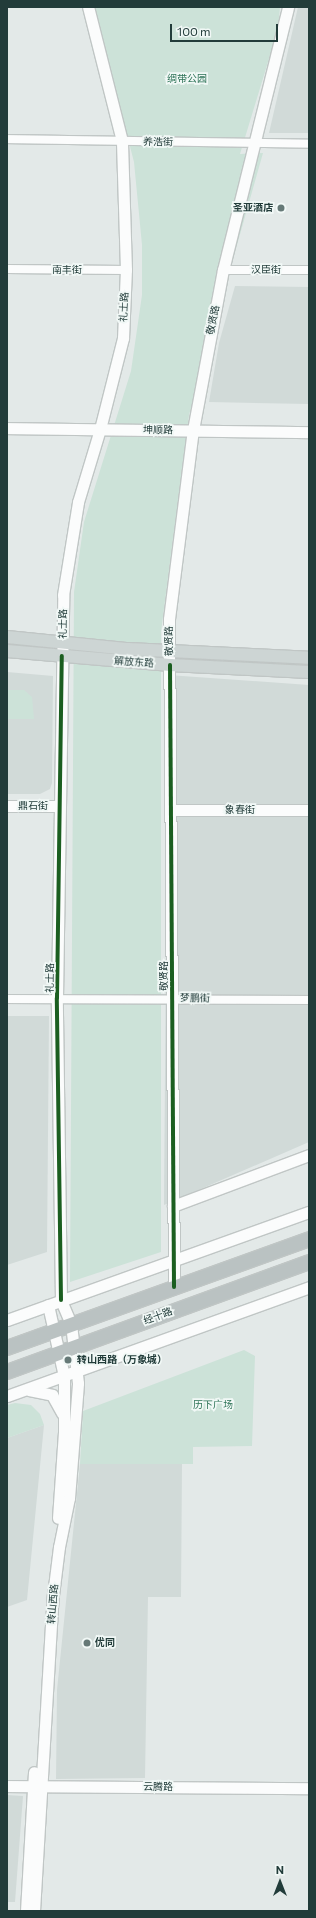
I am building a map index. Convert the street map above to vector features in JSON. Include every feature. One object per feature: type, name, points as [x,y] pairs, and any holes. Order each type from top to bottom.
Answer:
[{"type":"highway","points":[[7,1348],[309,1239]]},
{"type":"highway","name":"经十路","points":[[7,1372],[309,1262]]},
{"type":"main road","name":"礼士路","points":[[61,1300],[57,998],[63,595],[78,502],[100,429],[122,338],[126,270],[122,141],[88,7]]},
{"type":"main road","name":"敬贤路","points":[[174,1287],[169,619],[192,430],[222,270],[255,144],[288,7]]},
{"type":"main road","name":"坤顺路","points":[[7,428],[309,432]]},
{"type":"main road","name":"解放东路","points":[[7,637],[63,643],[309,658]]},
{"type":"main road","name":"解放东路","points":[[7,651],[170,665],[309,672]]},
{"type":"main road","name":"鼎石街","points":[[7,806],[60,806]]},
{"type":"main road","name":"象春街","points":[[171,810],[309,810]]},
{"type":"main road","points":[[173,1206],[309,1155]]},
{"type":"main road","points":[[7,1320],[309,1212]]},
{"type":"main road","points":[[7,1396],[309,1288]]},
{"type":"main road","name":"转山西路","points":[[26,1911],[53,1595],[73,1463],[78,1370],[71,1324],[61,1300]]},
{"type":"main road","name":"转山西路","points":[[34,1911],[36,1786],[45,1613],[63,1474],[64,1376],[48,1305]]},
{"type":"main road","points":[[25,1390],[52,1395],[60,1405],[64,1421]]},
{"type":"main road","name":"云腾路","points":[[7,1786],[309,1788]]},
{"type":"street","name":"养浩街","points":[[7,139],[309,144]]},
{"type":"street","name":"南丰街","points":[[7,270],[126,270]]},
{"type":"street","name":"汉臣街","points":[[222,270],[309,270]]},
{"type":"street","name":"梦鹏街","points":[[7,999],[172,998],[309,1000]]},
{"type":"shaded area","points":[[298,7],[309,7],[309,133],[269,133]]},
{"type":"shaded area","points":[[235,286],[309,287],[309,404],[209,402],[219,343]]},
{"type":"shaded area","points":[[7,672],[53,676],[52,783],[50,789],[40,794],[7,794]]},
{"type":"shaded area","points":[[168,675],[309,685],[309,1142],[164,1205]]},
{"type":"shaded area","points":[[7,1016],[49,1016],[47,1252],[7,1265]]},
{"type":"shaded area","points":[[44,1425],[27,1600],[7,1607],[7,1438]]},
{"type":"shaded area","points":[[80,1464],[182,1464],[181,1597],[148,1597],[145,1778],[56,1779],[57,1690]]},
{"type":"shaded area","points":[[7,1795],[23,1796],[15,1902],[7,1902]]},
{"type":"green space","name":"绸带公园","points":[[94,7],[280,7],[278,29],[240,154],[263,153],[189,415],[161,632],[161,1252],[70,1282],[74,592],[84,522],[131,371],[142,295],[142,245],[134,162]]},
{"type":"green space","points":[[7,690],[24,690],[32,697],[34,719],[7,719]]},
{"type":"green space","name":"历下广场","points":[[244,1350],[255,1356],[252,1446],[193,1447],[193,1464],[80,1464],[83,1411]]},
{"type":"green space","points":[[15,1403],[31,1405],[40,1414],[44,1425],[7,1438],[7,1405]]},
{"type":"cycle path","points":[[61,1300],[57,998],[62,656]]},
{"type":"cycle path","points":[[170,665],[174,1287]]},
{"type":"place","name":"圣亚酒店","points":[[281,208]]},
{"type":"place","name":"转山西路（万象城）","points":[[68,1360]]},
{"type":"place","name":"优同","points":[[87,1643]]}]
